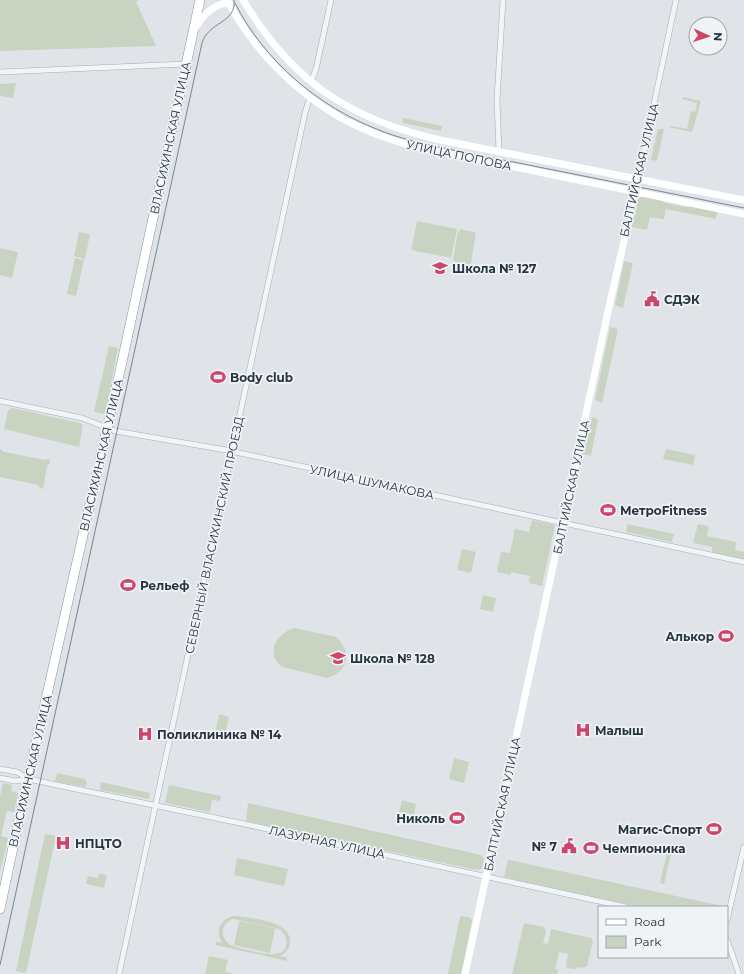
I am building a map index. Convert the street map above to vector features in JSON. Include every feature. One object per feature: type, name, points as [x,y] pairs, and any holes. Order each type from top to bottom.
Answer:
[{"type":"highway","name":"ВЛАСИХИНСКАЯ УЛИЦА","points":[[0,909],[200,0]]},
{"type":"main road","name":"УЛИЦА ПОПОВА","points":[[243,0],[263,31],[299,72],[311,82],[350,108],[382,123],[415,134],[499,152],[744,200]]},
{"type":"main road","points":[[192,32],[200,20],[208,12],[219,4],[228,2]]},
{"type":"main road","name":"УЛИЦА ПОПОВА","points":[[228,2],[245,30],[260,50],[292,83],[340,117],[376,135],[412,146],[744,214]]},
{"type":"main road","points":[[599,184],[601,172]]},
{"type":"main road","name":"БАЛТИЙСКАЯ УЛИЦА","points":[[465,974],[602,337],[638,179]]},
{"type":"street","points":[[311,82],[316,69],[331,0]]},
{"type":"street","points":[[499,152],[497,100],[504,0]]},
{"type":"street","name":"БАЛТИЙСКАЯ УЛИЦА","points":[[638,179],[676,0]]},
{"type":"street","points":[[0,72],[186,64]]},
{"type":"street","name":"СЕВЕРНЫЙ ВЛАСИХИНСКИЙ ПРОЕЗД","points":[[119,974],[305,113],[310,97]]},
{"type":"street","name":"УЛИЦА ШУМАКОВА","points":[[0,401],[82,418],[115,431],[232,452],[744,562]]},
{"type":"street","name":"ЛАЗУРНАЯ УЛИЦА","points":[[0,768],[17,772],[28,779]]},
{"type":"street","name":"ЛАЗУРНАЯ УЛИЦА","points":[[0,778],[15,781],[28,779],[156,805],[621,906]]},
{"type":"street","points":[[728,916],[744,847]]},
{"type":"street","points":[[728,943],[739,974]]},
{"type":"green space","points":[[0,0],[139,0],[136,2],[156,46],[0,51]]},
{"type":"green space","points":[[16,83],[13,98],[0,96],[0,84]]},
{"type":"green space","points":[[683,97],[701,101],[691,132],[668,127],[673,126],[687,129],[691,111],[695,112],[697,103],[682,99]]},
{"type":"green space","points":[[403,118],[442,126],[441,131],[403,123]]},
{"type":"green space","points":[[658,129],[664,129],[657,161],[651,160]]},
{"type":"green space","points":[[643,196],[657,198],[666,203],[685,207],[695,206],[717,211],[716,219],[666,209],[664,219],[650,217],[647,230],[632,227],[638,199]]},
{"type":"green space","points":[[417,221],[457,229],[451,258],[411,250]]},
{"type":"green space","points":[[461,229],[476,233],[471,263],[468,265],[456,263],[453,259],[458,232]]},
{"type":"green space","points":[[79,232],[90,234],[85,259],[74,256]]},
{"type":"green space","points":[[0,248],[18,252],[12,278],[0,275]]},
{"type":"green space","points":[[75,258],[84,260],[76,296],[67,294]]},
{"type":"green space","points":[[624,261],[633,263],[623,308],[615,305]]},
{"type":"green space","points":[[610,327],[618,329],[602,403],[595,400]]},
{"type":"green space","points":[[109,346],[118,348],[105,414],[94,412]]},
{"type":"green space","points":[[12,408],[80,423],[83,425],[79,447],[4,429],[8,411]]},
{"type":"green space","points":[[593,417],[598,420],[591,456],[583,454],[591,419]]},
{"type":"green space","points":[[0,449],[4,452],[50,460],[50,463],[47,466],[43,489],[38,485],[0,477]]},
{"type":"green space","points":[[666,449],[695,455],[693,465],[663,459]]},
{"type":"green space","points":[[532,520],[555,525],[542,586],[529,583],[530,576],[511,572],[511,575],[497,572],[501,552],[510,553],[515,529],[529,532]]},
{"type":"green space","points":[[627,524],[674,534],[672,542],[626,532]]},
{"type":"green space","points":[[698,524],[709,526],[707,536],[736,542],[735,550],[744,552],[744,559],[712,552],[712,547],[693,543]]},
{"type":"green space","points":[[462,549],[476,552],[471,573],[457,570]]},
{"type":"green space","points":[[483,595],[496,598],[493,612],[480,609]]},
{"type":"green space","points":[[294,628],[336,637],[344,648],[346,655],[344,666],[340,671],[327,678],[282,667],[274,656],[275,644],[282,635]]},
{"type":"green space","points":[[219,714],[229,717],[225,735],[215,733]]},
{"type":"green space","points":[[454,758],[469,762],[464,783],[449,779]]},
{"type":"green space","points":[[57,773],[85,779],[87,784],[85,787],[55,781]]},
{"type":"green space","points":[[101,782],[150,793],[149,799],[100,790]]},
{"type":"green space","points":[[3,783],[12,785],[11,791],[18,793],[14,812],[7,811],[1,836],[8,838],[0,873],[0,796]]},
{"type":"green space","points":[[169,785],[221,796],[220,801],[212,800],[210,812],[165,803]]},
{"type":"green space","points":[[402,800],[416,804],[414,815],[399,812]]},
{"type":"green space","points":[[248,803],[481,855],[484,858],[482,869],[477,870],[246,821]]},
{"type":"green space","points":[[45,834],[56,836],[26,973],[16,971]]},
{"type":"green space","points":[[669,844],[673,845],[664,884],[660,883]]},
{"type":"green space","points":[[237,858],[288,869],[284,886],[234,875]]},
{"type":"green space","points":[[508,860],[722,906],[635,906],[504,877]]},
{"type":"green space","points":[[99,874],[107,875],[104,888],[86,884],[88,876],[98,878]]},
{"type":"green space","points":[[238,916],[261,920],[278,925],[284,929],[288,934],[290,944],[287,950],[280,956],[287,958],[287,961],[216,945],[216,942],[222,943],[219,935],[220,926],[229,918]],"holes":[[[233,919],[276,928],[284,934],[287,942],[284,950],[275,954],[233,946],[226,941],[223,934],[224,927]]]},
{"type":"green space","points":[[460,917],[471,918],[472,921],[461,974],[448,974]]},
{"type":"green space","points":[[239,921],[275,928],[270,953],[234,945]]},
{"type":"green space","points":[[524,923],[544,927],[546,932],[543,943],[548,944],[551,929],[591,938],[593,941],[587,966],[583,968],[578,967],[575,969],[567,968],[568,954],[559,952],[555,969],[558,969],[557,974],[512,974]]},
{"type":"green space","points":[[209,956],[228,960],[225,972],[234,974],[205,974]]},
{"type":"tram line","points":[[0,965],[202,43],[205,36],[231,13],[234,8],[234,0]]},
{"type":"tram line","points":[[235,3],[261,44],[277,63],[295,80],[335,109],[386,133],[438,147],[744,208]]},
{"type":"place","name":"Школа № 127","points":[[440,268]]},
{"type":"place","name":"СДЭК","points":[[652,299]]},
{"type":"place","name":"Body club","points":[[218,377]]},
{"type":"place","name":"МетроFitness","points":[[608,510]]},
{"type":"place","name":"Рельеф","points":[[128,585]]},
{"type":"place","name":"Алькор","points":[[726,636]]},
{"type":"place","name":"Школа № 128","points":[[338,658]]},
{"type":"place","name":"Малыш","points":[[583,730]]},
{"type":"place","name":"Поликлиника № 14","points":[[145,734]]},
{"type":"place","name":"Николь","points":[[457,818]]},
{"type":"place","name":"Магис-Спорт","points":[[714,829]]},
{"type":"place","name":"НПЦТО","points":[[63,843]]},
{"type":"place","name":"№ 7","points":[[569,846]]},
{"type":"place","name":"Чемпионика","points":[[591,848]]}]
